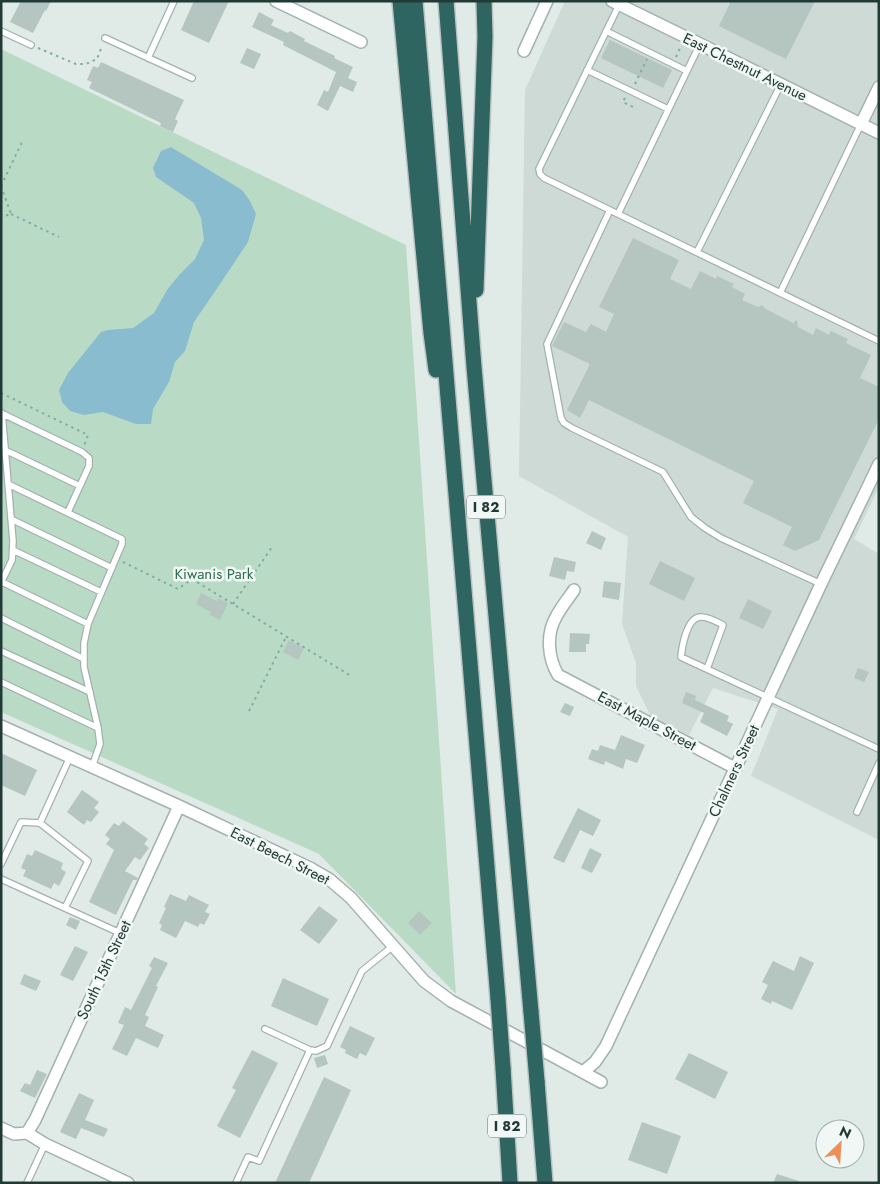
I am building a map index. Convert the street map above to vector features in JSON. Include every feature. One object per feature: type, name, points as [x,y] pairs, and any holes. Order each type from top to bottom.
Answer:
[{"type":"highway","points":[[400,1],[431,333],[462,572]]},
{"type":"highway","name":"I 82","points":[[416,1],[498,999],[510,1183]]},
{"type":"highway","name":"I 82","points":[[446,1],[474,367],[545,1183]]},
{"type":"highway","points":[[474,367],[485,38],[484,1]]},
{"type":"highway","points":[[485,38],[492,1]]},
{"type":"street","points":[[276,1],[361,42]]},
{"type":"street","points":[[524,51],[547,1]]},
{"type":"street","name":"East Chestnut Avenue","points":[[615,3],[879,133]]},
{"type":"street","points":[[861,124],[879,87]]},
{"type":"street","name":"Chalmers Street","points":[[583,1072],[595,1062],[606,1046],[821,584],[876,477],[879,464]]},
{"type":"street","name":"East Maple Street","points":[[574,590],[554,618],[549,636],[550,655],[558,675],[735,768]]},
{"type":"street","name":"East Beech Street","points":[[1,726],[178,806],[310,868],[329,879],[351,898],[424,980],[451,1001],[601,1082]]},
{"type":"street","name":"South 15th Street","points":[[27,1134],[178,806]]},
{"type":"street","points":[[1,1128],[14,1134],[27,1134],[128,1183]]},
{"type":"lane","points":[[148,58],[174,1]]},
{"type":"lane","points":[[615,3],[606,31],[539,169],[540,174],[544,178],[879,341]]},
{"type":"lane","points":[[1,30],[31,45]]},
{"type":"lane","points":[[606,31],[687,71]]},
{"type":"lane","points":[[105,38],[192,78]]},
{"type":"lane","points":[[618,214],[700,44]]},
{"type":"lane","points":[[587,70],[668,109]]},
{"type":"lane","points":[[697,252],[780,84]]},
{"type":"lane","points":[[780,293],[861,124]]},
{"type":"lane","points":[[610,210],[547,344],[561,418],[564,423],[572,428],[663,472],[691,516],[705,528],[721,538],[821,584]]},
{"type":"lane","points":[[1,413],[82,452],[89,458],[90,466],[68,512]]},
{"type":"lane","points":[[1,413],[13,550],[12,560],[2,583],[88,624]]},
{"type":"lane","points":[[5,450],[80,486]]},
{"type":"lane","points":[[8,484],[122,539],[122,544],[88,624],[84,643],[84,667],[100,744],[92,767]]},
{"type":"lane","points":[[11,519],[112,568]]},
{"type":"lane","points":[[13,550],[101,592]]},
{"type":"lane","points":[[707,669],[723,625],[700,616],[690,624],[682,643],[681,657],[879,749]]},
{"type":"lane","points":[[1,618],[84,659]]},
{"type":"lane","points":[[1,651],[90,692]]},
{"type":"lane","points":[[1,682],[98,728]]},
{"type":"lane","points":[[40,823],[70,757]]},
{"type":"lane","points":[[856,812],[879,763]]},
{"type":"lane","points":[[1,864],[21,822],[40,823],[88,861],[65,908]]},
{"type":"lane","points":[[1,879],[120,933]]},
{"type":"lane","points":[[265,1030],[310,1050],[316,1051],[327,1046],[362,971],[393,946]]},
{"type":"lane","points":[[236,1183],[248,1157],[259,1161],[310,1050]]},
{"type":"lane","points":[[27,1183],[45,1144]]},
{"type":"path","points":[[31,45],[76,64],[86,64],[97,60],[105,38]]},
{"type":"path","points":[[676,58],[682,46]]},
{"type":"path","points":[[630,91],[650,53]]},
{"type":"path","points":[[624,100],[623,102],[635,108]]},
{"type":"path","points":[[11,214],[1,186],[23,140]]},
{"type":"path","points":[[1,217],[11,214],[59,237]]},
{"type":"path","points":[[1,393],[88,435],[82,452]]},
{"type":"path","points":[[233,604],[272,547]]},
{"type":"path","points":[[116,558],[178,589],[192,579],[351,676]]},
{"type":"path","points":[[249,711],[286,637]]},
{"type":"shaded area","points":[[565,1],[879,1],[879,487],[854,539],[879,554],[879,840],[751,776],[778,709],[713,688],[689,735],[651,717],[636,686],[636,663],[622,624],[628,537],[519,476],[525,90]]},
{"type":"green space","name":"Kiwanis Park","points":[[1,49],[406,245],[456,994],[319,854],[1,712]]},
{"type":"water","points":[[171,147],[242,190],[256,214],[248,242],[194,322],[185,351],[175,362],[169,382],[153,409],[151,424],[136,424],[103,412],[84,415],[70,411],[62,402],[59,390],[68,373],[101,332],[133,328],[154,313],[167,290],[195,259],[204,240],[201,218],[194,203],[156,177],[153,168],[161,151]]},
{"type":"building","points":[[21,1],[51,1],[33,33],[10,22]]},
{"type":"building","points":[[194,1],[229,1],[209,43],[181,30]]},
{"type":"building","points":[[731,1],[815,1],[786,59],[719,26]]},
{"type":"building","points":[[259,12],[274,20],[271,25],[288,33],[290,31],[305,39],[304,41],[353,67],[348,78],[357,82],[353,92],[340,86],[328,111],[317,105],[324,90],[328,92],[336,72],[283,45],[284,42],[252,27]]},
{"type":"building","points":[[610,40],[672,70],[663,88],[601,58]]},
{"type":"building","points":[[247,48],[261,54],[254,69],[240,63]]},
{"type":"building","points":[[101,62],[184,100],[175,119],[178,121],[173,132],[160,126],[161,123],[89,88],[92,82],[87,80],[93,66],[98,68]]},
{"type":"building","points":[[633,238],[679,260],[670,279],[691,289],[700,271],[716,279],[717,276],[734,284],[732,287],[745,294],[742,300],[758,307],[763,305],[764,308],[793,323],[797,320],[798,327],[813,335],[816,328],[829,335],[831,331],[848,339],[846,343],[871,355],[860,378],[879,387],[879,419],[819,540],[795,551],[783,545],[792,527],[743,503],[754,481],[589,400],[580,418],[567,410],[590,364],[552,346],[564,322],[586,332],[591,324],[606,332],[614,314],[599,307]]},
{"type":"building","points":[[592,531],[606,538],[601,550],[586,543]]},
{"type":"building","points":[[554,557],[576,562],[574,572],[567,571],[565,580],[549,576]]},
{"type":"building","points":[[660,561],[695,578],[684,601],[649,584]]},
{"type":"building","points":[[604,581],[621,583],[619,600],[602,597]]},
{"type":"building","points":[[201,593],[217,601],[218,598],[228,603],[220,620],[210,615],[211,612],[196,604]]},
{"type":"building","points":[[748,599],[772,611],[763,629],[739,618]]},
{"type":"building","points":[[570,633],[590,634],[589,644],[586,644],[586,652],[569,652]]},
{"type":"building","points":[[289,640],[304,648],[298,660],[283,652]]},
{"type":"building","points":[[858,668],[869,672],[864,682],[854,678]]},
{"type":"building","points":[[686,692],[696,696],[695,700],[729,716],[727,721],[733,724],[727,736],[700,722],[704,713],[682,703]]},
{"type":"building","points":[[565,703],[574,707],[570,716],[560,712]]},
{"type":"building","points":[[621,735],[645,745],[637,763],[626,759],[623,769],[605,761],[604,765],[588,759],[592,749],[598,751],[600,745],[615,750]]},
{"type":"building","points":[[1,753],[37,770],[25,796],[1,785]]},
{"type":"building","points":[[82,790],[99,802],[94,808],[99,812],[91,822],[87,820],[84,825],[67,812]]},
{"type":"building","points":[[578,808],[601,820],[593,836],[580,830],[564,863],[553,858]]},
{"type":"building","points":[[123,821],[148,839],[144,844],[149,848],[140,860],[135,857],[125,871],[138,878],[133,880],[116,915],[89,902],[114,850],[106,844],[110,839],[105,835],[114,823],[119,826]]},
{"type":"building","points":[[590,848],[602,854],[592,873],[581,868]]},
{"type":"building","points":[[35,850],[63,863],[61,869],[66,872],[59,886],[54,883],[51,889],[23,876],[26,870],[21,868],[27,854],[32,856]]},
{"type":"building","points":[[170,894],[186,901],[189,895],[209,905],[205,912],[210,914],[204,925],[200,923],[198,927],[185,921],[176,938],[160,930],[162,925],[159,923]]},
{"type":"building","points":[[319,906],[338,920],[319,944],[300,930]]},
{"type":"building","points":[[419,911],[432,923],[420,935],[408,923]]},
{"type":"building","points":[[70,917],[80,921],[76,930],[66,925]]},
{"type":"building","points":[[75,946],[88,952],[73,981],[60,975]]},
{"type":"building","points":[[800,956],[814,963],[792,1010],[772,1001],[771,1004],[761,999],[768,985],[762,982],[773,961],[794,971]]},
{"type":"building","points":[[154,957],[168,963],[156,986],[158,987],[145,1015],[149,1017],[145,1026],[164,1035],[158,1048],[136,1038],[127,1056],[112,1049],[124,1025],[118,1023],[125,1007],[131,1010],[152,968],[149,966]]},
{"type":"building","points":[[24,974],[41,981],[36,991],[20,984]]},
{"type":"building","points":[[283,978],[329,999],[317,1026],[271,1006]]},
{"type":"building","points":[[350,1026],[375,1038],[366,1056],[360,1053],[357,1059],[345,1053],[346,1050],[340,1047]]},
{"type":"building","points":[[252,1050],[278,1063],[240,1138],[217,1126],[236,1090],[232,1088]]},
{"type":"building","points":[[689,1053],[728,1072],[715,1099],[675,1079]]},
{"type":"building","points":[[325,1055],[328,1064],[317,1068],[314,1058]]},
{"type":"building","points":[[37,1070],[47,1074],[35,1098],[20,1091],[25,1083],[30,1085]]},
{"type":"building","points":[[324,1077],[351,1090],[309,1183],[275,1183]]},
{"type":"building","points":[[79,1093],[94,1100],[85,1120],[108,1129],[104,1137],[81,1128],[76,1139],[60,1132]]},
{"type":"building","points":[[642,1122],[681,1136],[667,1174],[628,1160]]},
{"type":"building","points":[[777,1174],[799,1181],[799,1183],[773,1183]]}]
